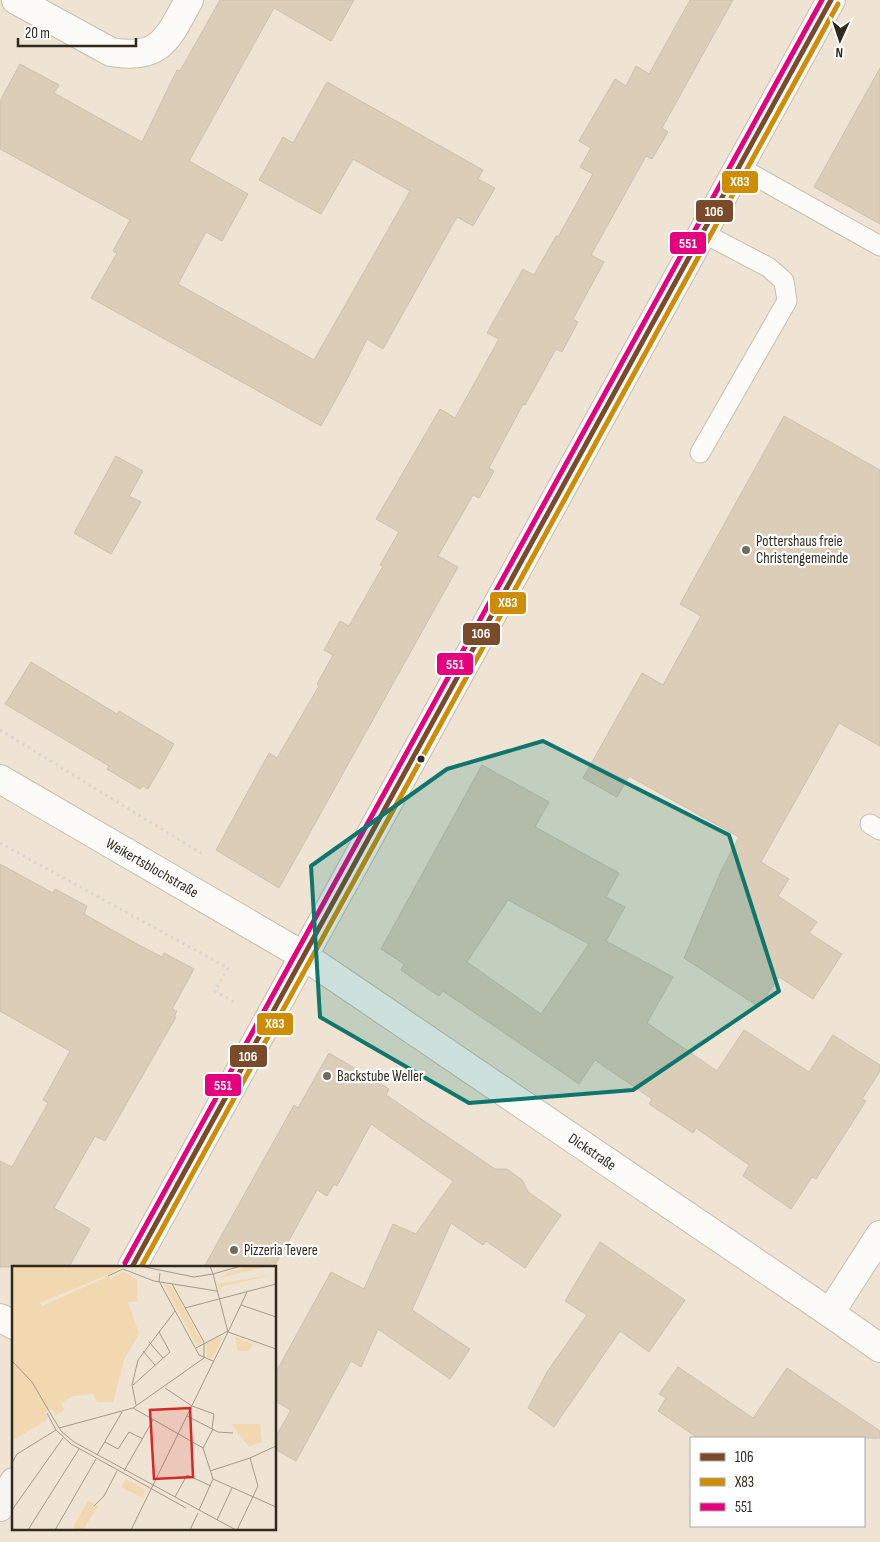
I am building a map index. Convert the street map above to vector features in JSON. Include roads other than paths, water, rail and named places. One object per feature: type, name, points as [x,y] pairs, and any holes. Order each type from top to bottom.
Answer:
[{"type":"main road","points":[[133,1266],[831,0]]},
{"type":"main road","points":[[0,1507],[12,1486]]},
{"type":"street","points":[[16,0],[111,52],[127,55],[144,54],[161,44],[171,34],[189,0]]},
{"type":"street","name":"Weikertsblochstraße","points":[[0,779],[304,956]]},
{"type":"street","name":"Dickstraße","points":[[304,956],[830,1312],[880,1348]]},
{"type":"street","points":[[830,1312],[880,1235]]},
{"type":"street","points":[[0,1318],[12,1324]]},
{"type":"lane","points":[[739,167],[880,246]]},
{"type":"lane","points":[[700,453],[787,300],[784,281],[768,267],[703,233]]},
{"type":"place","name":"Pottershaus freie Christengemeinde","points":[[746,550]]},
{"type":"place","name":"Backstube Weller","points":[[327,1076]]},
{"type":"place","name":"Pizzeria Tevere","points":[[234,1250]]}]
